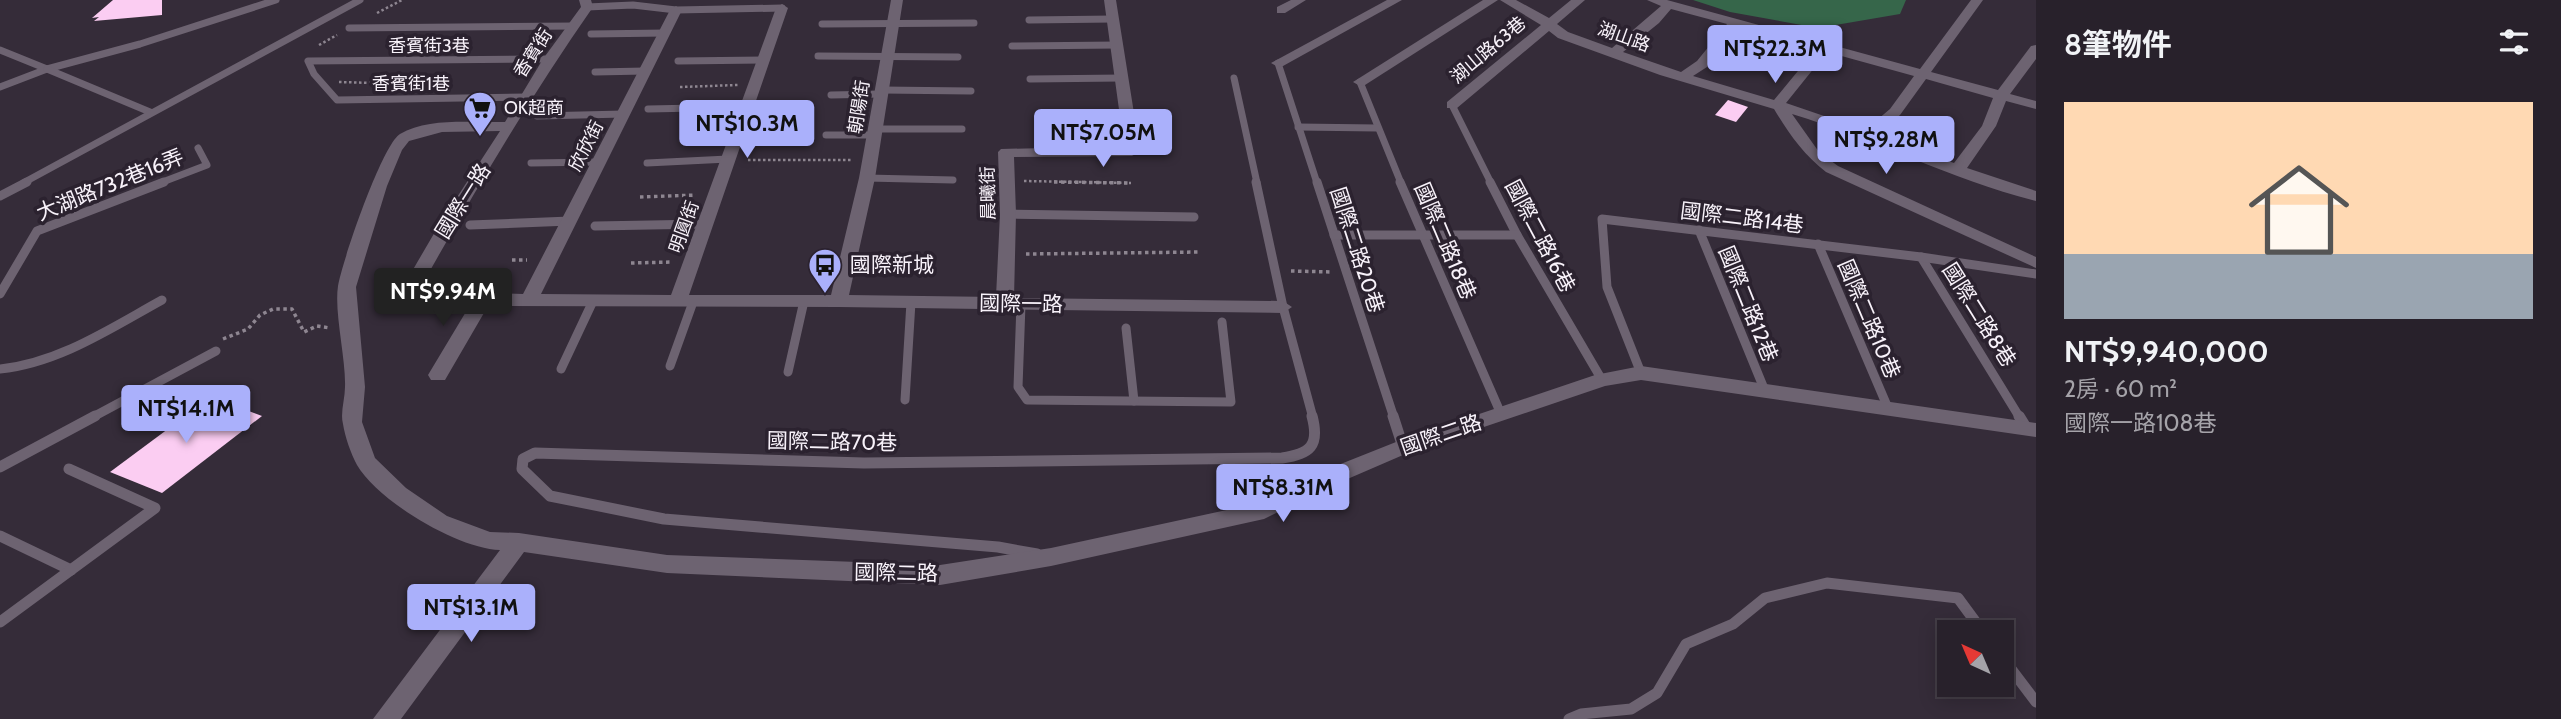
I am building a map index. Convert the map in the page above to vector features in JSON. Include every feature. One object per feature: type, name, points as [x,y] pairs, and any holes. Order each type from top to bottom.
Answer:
[{"type":"street","name":"朝陽街","points":[[839,301],[867,178],[897,0]]},
{"type":"street","name":"晨曦街","points":[[1013,304],[1007,254],[1006,152],[1132,151],[1110,0]]},
{"type":"street","points":[[1281,10],[1300,0]]},
{"type":"street","points":[[1278,63],[1396,0]]},
{"type":"street","points":[[1360,82],[1492,0]]},
{"type":"street","name":"湖山路","points":[[1506,0],[1535,14],[1563,35],[1614,54],[1741,96],[1778,104],[2036,196]]},
{"type":"street","name":"湖山路63巷","points":[[1452,105],[1579,0]]},
{"type":"street","points":[[1653,0],[2036,105]]},
{"type":"street","points":[[1868,135],[1895,112],[1977,0]]},
{"type":"street","name":"香賓街","points":[[510,126],[586,3]]},
{"type":"street","points":[[1614,54],[1655,20],[1669,4]]},
{"type":"street","name":"明圓街","points":[[686,301],[692,260],[782,8]]},
{"type":"street","name":"欣欣街","points":[[530,300],[676,10]]},
{"type":"street","points":[[1682,77],[1702,64],[1735,23]]},
{"type":"street","points":[[1823,48],[1778,104],[1798,136],[1814,155],[1832,169],[1875,191],[2036,263]]},
{"type":"street","points":[[1958,169],[1989,126],[2001,95],[2016,79],[2036,49]]},
{"type":"street","points":[[510,126],[442,128],[404,138],[395,149],[353,262],[347,287],[355,387],[352,422],[366,461],[398,494],[439,522],[489,541],[519,542]]},
{"type":"street","name":"國際一路","points":[[510,126],[413,285],[415,296],[482,300],[839,301],[1283,307]]},
{"type":"street","points":[[438,375],[482,300]]},
{"type":"street","name":"國際二路","points":[[519,542],[667,564],[940,575],[1051,557],[1264,510],[1321,481],[1403,447],[1602,380],[1641,373],[2031,430]]},
{"type":"street","points":[[386,719],[519,542]]},
{"type":"lane","points":[[0,88],[47,69],[140,44],[276,0]]},
{"type":"lane","points":[[0,196],[360,0]]},
{"type":"lane","points":[[586,3],[676,10],[782,8]]},
{"type":"lane","points":[[1029,20],[1113,19]]},
{"type":"lane","points":[[822,24],[974,23]]},
{"type":"lane","points":[[349,28],[574,26]]},
{"type":"lane","points":[[591,34],[665,33]]},
{"type":"lane","points":[[1012,46],[1117,45]]},
{"type":"lane","points":[[0,50],[150,112]]},
{"type":"lane","points":[[818,56],[958,57]]},
{"type":"lane","name":"香賓街3巷","points":[[308,61],[550,59]]},
{"type":"lane","points":[[678,61],[763,60]]},
{"type":"lane","points":[[308,61],[320,81]]},
{"type":"lane","name":"國際二路20巷","points":[[1278,63],[1403,447]]},
{"type":"lane","points":[[595,72],[645,71]]},
{"type":"lane","points":[[1030,79],[1122,78]]},
{"type":"lane","name":"國際二路70巷","points":[[1051,557],[998,547],[664,519],[550,496],[522,469],[523,460],[536,453],[864,463],[1282,458],[1306,454],[1312,449],[1316,430],[1283,307],[1234,78]]},
{"type":"lane","name":"香賓街1巷","points":[[320,81],[337,100],[527,97]]},
{"type":"lane","name":"國際二路18巷","points":[[1360,82],[1377,128],[1501,414]]},
{"type":"lane","points":[[831,95],[971,91]]},
{"type":"lane","name":"國際二路16巷","points":[[1452,105],[1517,235],[1602,380]]},
{"type":"lane","points":[[648,109],[747,107]]},
{"type":"lane","points":[[1048,113],[1128,114]]},
{"type":"lane","points":[[537,116],[624,114]]},
{"type":"lane","points":[[1298,127],[1377,128]]},
{"type":"lane","points":[[827,135],[962,129]]},
{"type":"lane","name":"大湖路732巷16弄","points":[[0,294],[37,231],[207,165],[198,148]]},
{"type":"lane","points":[[648,163],[728,159]]},
{"type":"lane","points":[[531,163],[600,162]]},
{"type":"lane","points":[[867,178],[954,180]]},
{"type":"lane","points":[[1008,214],[1194,217]]},
{"type":"lane","name":"國際二路14巷","points":[[1641,373],[1607,286],[1602,219],[1921,257],[2036,274]]},
{"type":"lane","points":[[470,225],[570,221]]},
{"type":"lane","points":[[595,226],[705,224]]},
{"type":"lane","name":"國際二路12巷","points":[[1699,230],[1765,391]]},
{"type":"lane","points":[[1334,235],[1517,235]]},
{"type":"lane","name":"國際二路10巷","points":[[1818,244],[1888,408]]},
{"type":"lane","name":"國際二路8巷","points":[[1921,257],[2031,430]]},
{"type":"lane","points":[[0,369],[16,369],[48,359],[162,300]]},
{"type":"lane","points":[[561,369],[593,301]]},
{"type":"lane","points":[[670,366],[686,301]]},
{"type":"lane","points":[[788,372],[804,301]]},
{"type":"lane","points":[[905,400],[911,302]]},
{"type":"lane","points":[[1013,304],[1018,387],[1027,400],[1231,402],[1222,321]]},
{"type":"lane","points":[[1126,328],[1134,401]]},
{"type":"lane","points":[[0,467],[216,351]]},
{"type":"lane","points":[[0,622],[155,508],[69,469]]},
{"type":"lane","points":[[0,536],[71,570]]},
{"type":"lane","points":[[1569,719],[1581,714],[1631,709],[1657,693],[1686,644],[1733,624],[1765,598],[1827,583],[1958,598],[1974,620]]},
{"type":"lane","points":[[2014,673],[2036,702]]},
{"type":"path","points":[[308,61],[303,54],[349,28]]},
{"type":"path","points":[[320,81],[374,83]]},
{"type":"path","points":[[680,87],[754,85]]},
{"type":"path","points":[[684,136],[737,135]]},
{"type":"path","points":[[728,159],[870,159]]},
{"type":"path","points":[[1008,181],[1131,183]]},
{"type":"path","points":[[640,197],[716,194]]},
{"type":"path","points":[[1007,254],[1199,252]]},
{"type":"path","points":[[631,263],[692,260]]},
{"type":"path","points":[[1275,270],[1346,273]]},
{"type":"path","points":[[216,351],[212,345],[238,331],[248,329],[260,315],[273,309],[292,309],[304,332],[317,326],[349,330]]},
{"type":"green space","points":[[1693,0],[1906,0],[1900,14],[1818,28],[1730,12]]},
{"type":"building","points":[[113,0],[162,0],[162,15],[94,21],[99,17],[92,18]]},
{"type":"building","points":[[1728,100],[1748,107],[1736,122],[1715,115]]},
{"type":"building","points":[[211,397],[262,416],[162,493],[110,472]]},
{"type":"place","name":"OK超商","points":[[480,138]]},
{"type":"place","name":"國際新城","points":[[825,295]]}]
